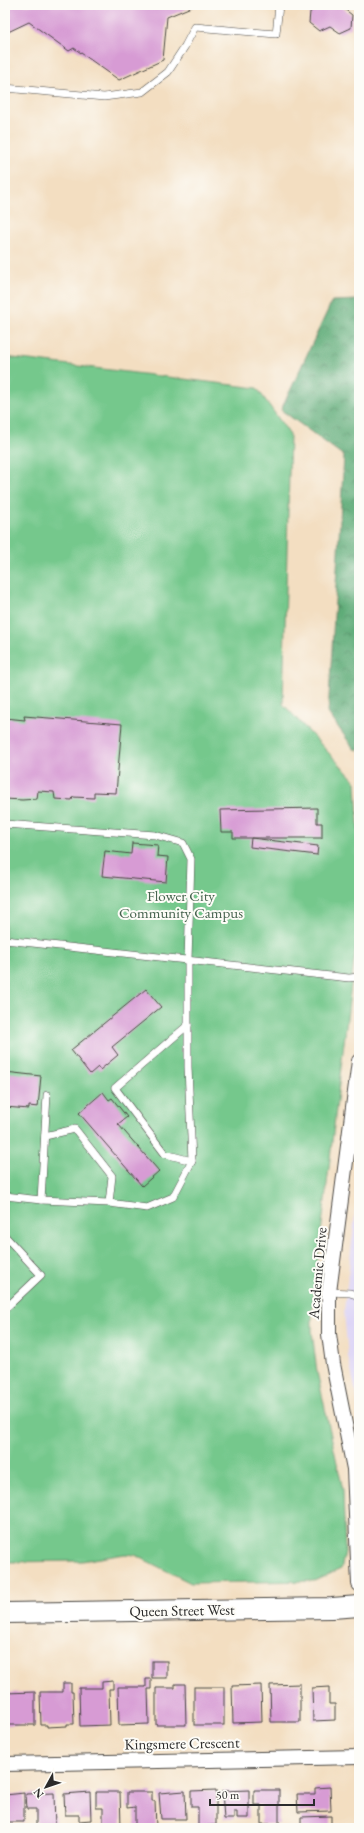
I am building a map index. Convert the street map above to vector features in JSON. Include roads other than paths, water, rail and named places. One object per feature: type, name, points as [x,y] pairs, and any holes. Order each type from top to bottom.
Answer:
[{"type":"main road","name":"Queen Street West","points":[[5,1613],[332,1608],[359,1606]]},
{"type":"street","name":"Academic Drive","points":[[359,1061],[354,1148],[330,1292],[329,1334],[333,1364],[357,1468],[359,1584]]},
{"type":"street","name":"Kingsmere Crescent","points":[[5,1764],[359,1757]]},
{"type":"lane","points":[[5,88],[104,97],[142,92],[168,72],[185,46],[195,27],[276,34],[279,5]]},
{"type":"lane","points":[[5,824],[155,835],[184,843],[191,859],[188,1025],[192,1161],[173,1197],[147,1208],[109,1202],[41,1200],[5,1196]]},
{"type":"lane","points":[[5,940],[349,978],[359,977]]},
{"type":"lane","points":[[188,1025],[115,1088],[164,1154],[192,1161]]},
{"type":"lane","points":[[41,1200],[47,1095]]},
{"type":"lane","points":[[45,1136],[75,1129],[112,1176],[109,1202]]},
{"type":"lane","points":[[5,1236],[41,1275],[5,1309]]},
{"type":"lane","points":[[330,1292],[350,1293],[359,1296]]},
{"type":"park label","name":"Flower City Community Campus","points":[[181,904]]}]
